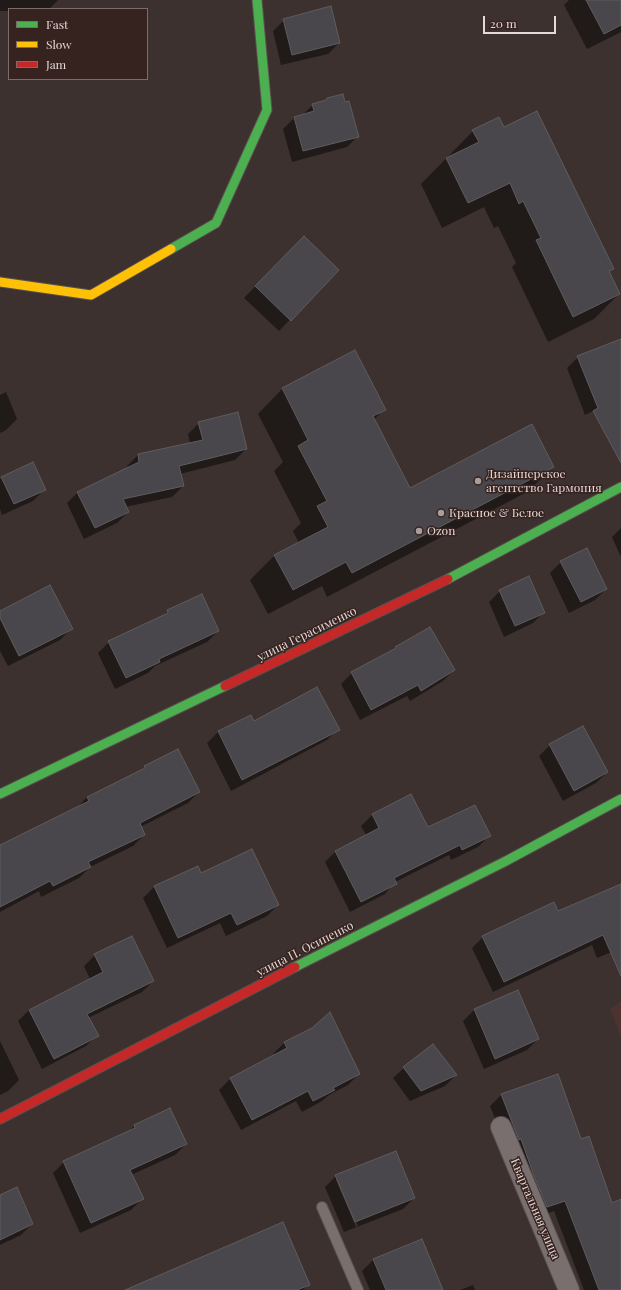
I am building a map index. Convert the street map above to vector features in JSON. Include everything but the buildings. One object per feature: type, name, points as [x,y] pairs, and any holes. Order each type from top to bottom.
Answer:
[{"type":"main road","points":[[0,282],[91,295],[216,223],[267,110],[256,0]]},
{"type":"main road","name":"улица Герасименко","points":[[0,794],[461,573],[621,487]]},
{"type":"main road","name":"улица П. Осипенко","points":[[0,1119],[499,864],[621,799]]},
{"type":"street","name":"Квартальная улица","points":[[501,1127],[569,1290]]},
{"type":"lane","points":[[322,1207],[356,1290]]},
{"type":"shaded area","points":[[621,1001],[621,1037],[610,1009]]},
{"type":"traffic: fast","points":[[171,249],[216,223],[267,110],[257,0]]},
{"type":"traffic: fast","points":[[448,579],[621,487]]},
{"type":"traffic: fast","points":[[0,794],[225,686]]},
{"type":"traffic: fast","points":[[295,967],[506,861],[621,799]]},
{"type":"traffic: slow","points":[[0,282],[91,295],[171,249]]},
{"type":"traffic: jam","points":[[225,686],[448,579]]},
{"type":"traffic: jam","points":[[0,1119],[295,967]]},
{"type":"place","name":"Дизайнерское агентство Гармония","points":[[478,481]]},
{"type":"place","name":"Красное & Белое","points":[[441,513]]},
{"type":"place","name":"Ozon","points":[[419,531]]}]
